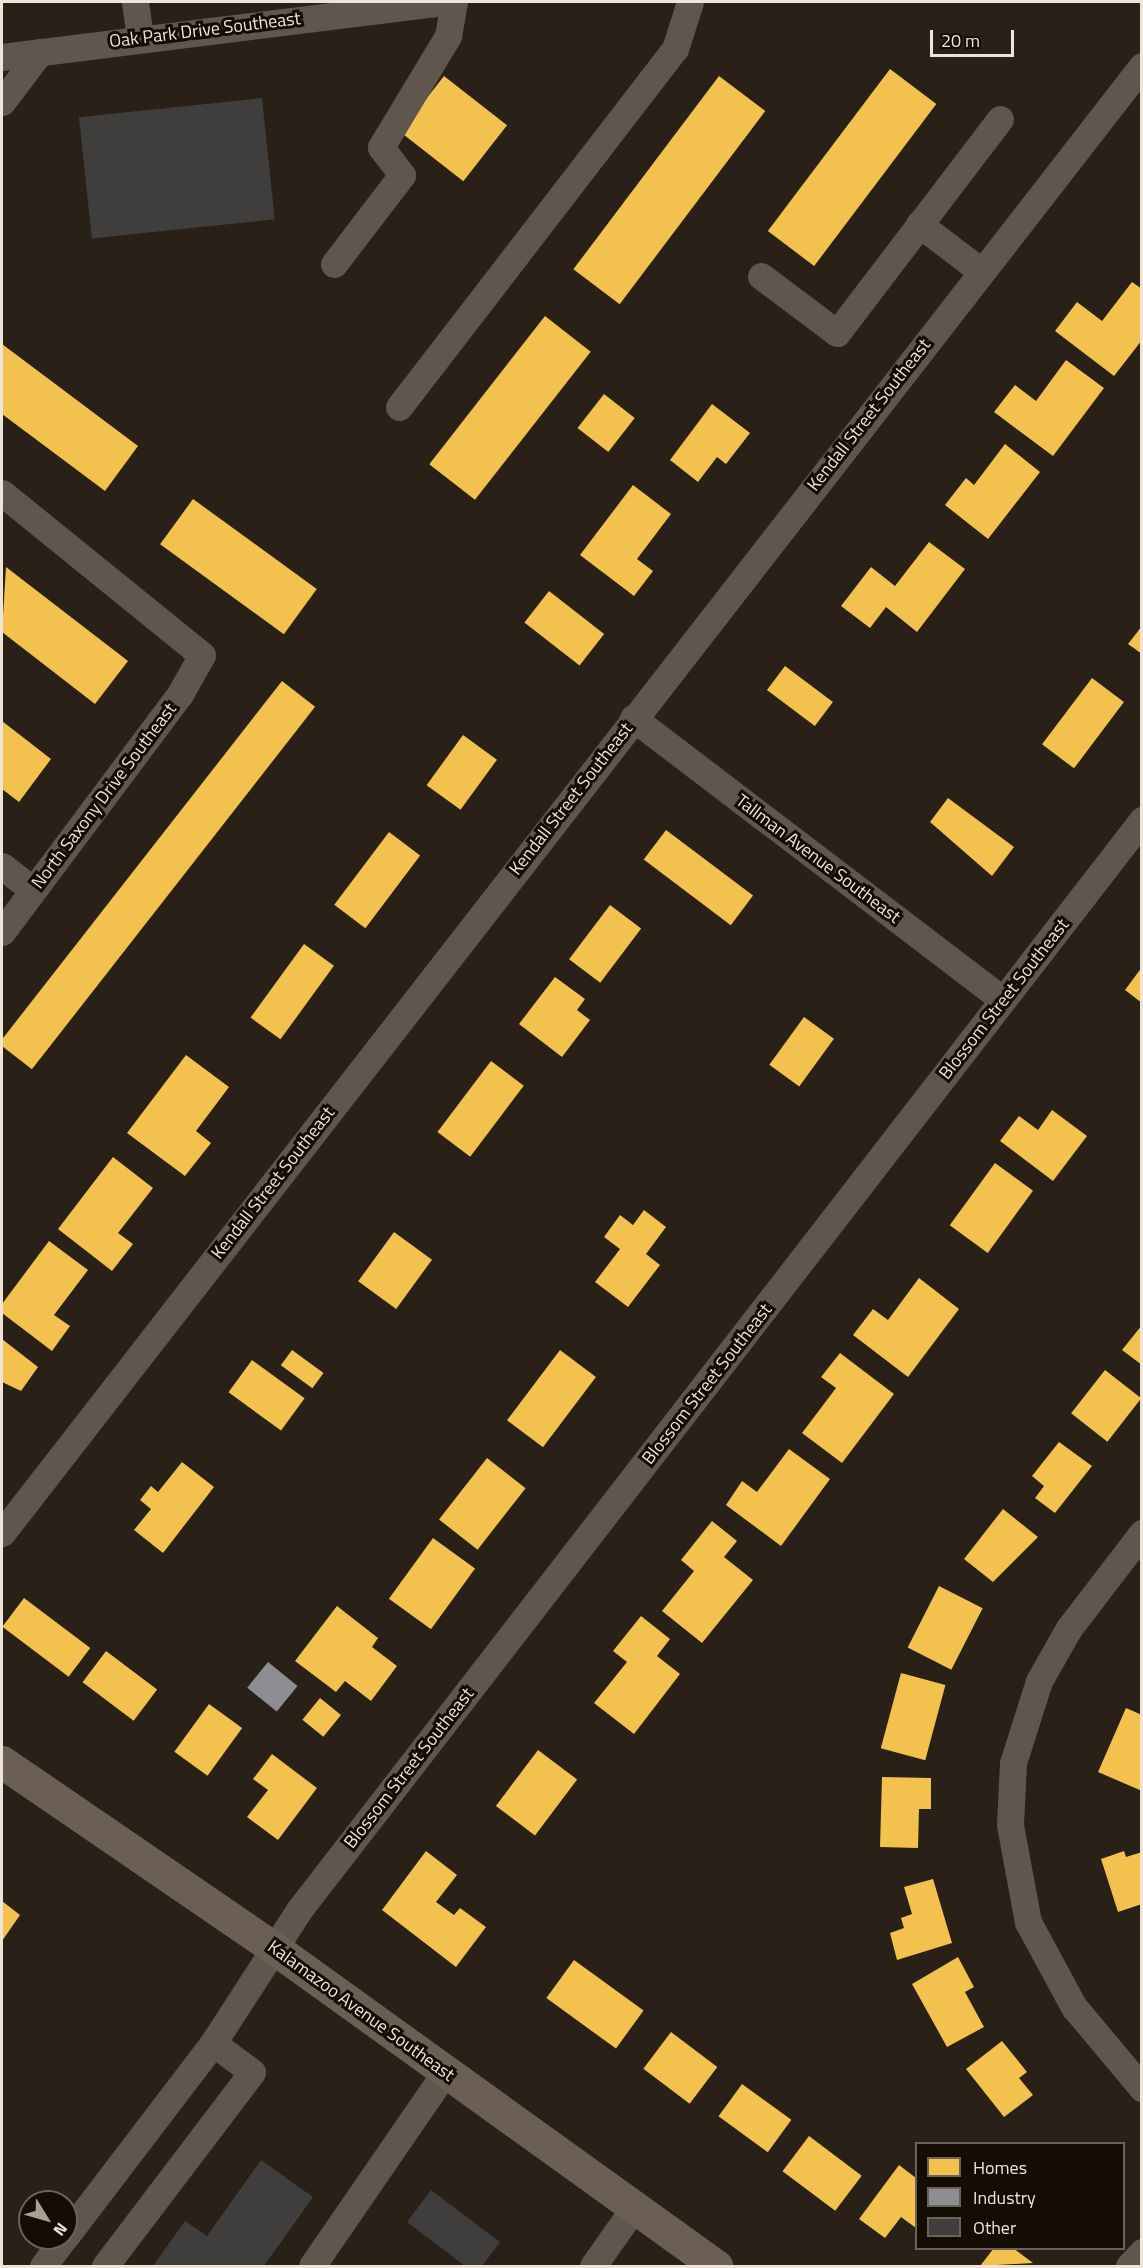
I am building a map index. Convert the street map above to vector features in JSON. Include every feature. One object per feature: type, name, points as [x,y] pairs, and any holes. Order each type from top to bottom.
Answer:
[{"type":"main road","name":"Kalamazoo Avenue Southeast","points":[[2,1762],[274,1948],[633,2209],[716,2266]]},
{"type":"street","points":[[135,2],[140,38]]},
{"type":"street","name":"Oak Park Drive Southeast","points":[[2,57],[140,38],[273,12],[444,2]]},
{"type":"street","points":[[334,264],[402,175],[381,147],[448,36],[454,2]]},
{"type":"street","points":[[399,407],[675,49],[690,2]]},
{"type":"street","points":[[2,102],[40,52]]},
{"type":"street","name":"Kendall Street Southeast","points":[[2,1533],[633,718],[1142,66]]},
{"type":"street","points":[[761,276],[837,333],[1000,119]]},
{"type":"street","points":[[920,224],[981,271]]},
{"type":"street","name":"North Saxony Drive Southeast","points":[[2,493],[202,655],[180,694],[2,932]]},
{"type":"street","name":"Tallman Avenue Southeast","points":[[633,718],[1003,999]]},
{"type":"street","name":"Blossom Street Southeast","points":[[78,2220],[213,2043],[274,1948],[1142,820]]},
{"type":"street","points":[[2,866],[33,890]]},
{"type":"street","points":[[1142,1533],[1070,1628],[1039,1681],[1013,1763],[1010,1825],[1028,1922],[1074,2007],[1142,2088]]},
{"type":"street","points":[[105,2266],[252,2072],[213,2043]]},
{"type":"street","points":[[312,2266],[446,2071]]},
{"type":"street","points":[[593,2266],[633,2209]]},
{"type":"street","name":"Blossom Street Southeast","points":[[43,2266],[55,2250]]},
{"type":"street","points":[[1129,2266],[1142,2252]]},
{"type":"building: Homes","points":[[890,69],[936,104],[814,266],[768,231]]},
{"type":"building: Homes","points":[[444,76],[507,125],[463,181],[400,132]]},
{"type":"building: Homes","points":[[719,76],[765,111],[620,304],[573,269]]},
{"type":"building: Homes","points":[[1132,282],[1142,289],[1142,340],[1114,376],[1055,331],[1077,302],[1102,321]]},
{"type":"building: Homes","points":[[545,316],[591,352],[475,500],[429,464]]},
{"type":"building: Homes","points":[[2,344],[138,446],[105,491],[2,414]]},
{"type":"building: Homes","points":[[1066,360],[1104,388],[1053,456],[994,412],[1015,385],[1036,401]]},
{"type":"building: Homes","points":[[604,394],[635,418],[608,452],[578,428]]},
{"type":"building: Homes","points":[[712,404],[750,433],[726,464],[717,457],[698,482],[670,460]]},
{"type":"building: Homes","points":[[1005,444],[1040,472],[988,539],[945,505],[966,478],[974,485]]},
{"type":"building: Homes","points":[[633,485],[671,514],[637,559],[653,571],[634,596],[580,555]]},
{"type":"building: Homes","points":[[193,499],[317,589],[284,634],[160,544]]},
{"type":"building: Homes","points":[[929,542],[965,569],[917,632],[886,607],[870,628],[841,606],[871,567],[895,586]]},
{"type":"building: Homes","points":[[6,567],[128,661],[95,704],[2,632]]},
{"type":"building: Homes","points":[[549,591],[604,634],[580,666],[524,623]]},
{"type":"building: Homes","points":[[1142,626],[1142,654],[1128,644]]},
{"type":"building: Homes","points":[[785,666],[833,702],[815,726],[767,690]]},
{"type":"building: Homes","points":[[1092,678],[1124,702],[1074,768],[1042,744]]},
{"type":"building: Homes","points":[[282,681],[315,707],[32,1069],[2,1046],[2,1039]]},
{"type":"building: Homes","points":[[2,721],[51,759],[19,802],[2,789]]},
{"type":"building: Homes","points":[[463,735],[497,760],[461,810],[427,785]]},
{"type":"building: Homes","points":[[948,798],[1014,847],[992,876],[930,822]]},
{"type":"building: Homes","points":[[666,830],[753,896],[731,925],[644,860]]},
{"type":"building: Homes","points":[[389,832],[420,855],[365,928],[334,905]]},
{"type":"building: Homes","points":[[610,905],[641,928],[600,983],[569,959]]},
{"type":"building: Homes","points":[[304,944],[334,966],[280,1039],[251,1018]]},
{"type":"building: Homes","points":[[1142,967],[1142,1003],[1125,990]]},
{"type":"building: Homes","points":[[555,977],[585,999],[577,1010],[590,1020],[562,1057],[519,1024]]},
{"type":"building: Homes","points":[[804,1017],[834,1039],[799,1086],[769,1065]]},
{"type":"building: Homes","points":[[186,1055],[229,1087],[196,1131],[211,1143],[185,1176],[127,1133]]},
{"type":"building: Homes","points":[[491,1061],[524,1086],[470,1157],[437,1132]]},
{"type":"building: Homes","points":[[1052,1110],[1087,1136],[1053,1181],[1000,1141],[1019,1116],[1038,1130]]},
{"type":"building: Homes","points":[[113,1157],[153,1188],[118,1233],[133,1244],[112,1271],[58,1229]]},
{"type":"building: Homes","points":[[995,1163],[1033,1191],[988,1253],[950,1225]]},
{"type":"building: Homes","points":[[644,1210],[666,1227],[646,1254],[660,1265],[628,1307],[595,1282],[620,1249],[604,1237],[620,1215],[633,1225]]},
{"type":"building: Homes","points":[[394,1232],[432,1260],[396,1309],[358,1281]]},
{"type":"building: Homes","points":[[49,1241],[88,1270],[54,1315],[70,1326],[52,1351],[2,1313],[2,1304]]},
{"type":"building: Homes","points":[[919,1278],[959,1309],[908,1377],[853,1335],[873,1309],[888,1320]]},
{"type":"building: Homes","points":[[1142,1325],[1142,1365],[1122,1350]]},
{"type":"building: Homes","points":[[2,1339],[38,1367],[21,1391],[2,1382]]},
{"type":"building: Homes","points":[[292,1350],[324,1373],[312,1388],[281,1365]]},
{"type":"building: Homes","points":[[560,1350],[596,1377],[543,1447],[507,1420]]},
{"type":"building: Homes","points":[[840,1353],[894,1394],[842,1463],[802,1433],[836,1388],[821,1377]]},
{"type":"building: Homes","points":[[252,1360],[305,1398],[281,1431],[228,1392]]},
{"type":"building: Homes","points":[[1105,1370],[1141,1398],[1107,1442],[1071,1413]]},
{"type":"building: Homes","points":[[1059,1442],[1092,1466],[1055,1513],[1035,1498],[1044,1486],[1032,1476]]},
{"type":"building: Homes","points":[[789,1449],[830,1479],[781,1546],[726,1505],[742,1481],[757,1492]]},
{"type":"building: Homes","points":[[487,1458],[526,1488],[478,1550],[439,1519]]},
{"type":"building: Homes","points":[[182,1462],[214,1487],[163,1553],[134,1530],[151,1509],[140,1500],[151,1486],[158,1492]]},
{"type":"building: Homes","points":[[1003,1509],[1038,1537],[993,1582],[964,1559]]},
{"type":"building: Homes","points":[[712,1521],[737,1541],[724,1557],[753,1580],[702,1643],[662,1611],[694,1571],[681,1560]]},
{"type":"building: Homes","points":[[433,1538],[475,1569],[431,1629],[389,1599]]},
{"type":"building: Homes","points":[[939,1586],[983,1608],[951,1670],[908,1647]]},
{"type":"building: Homes","points":[[24,1598],[90,1648],[69,1677],[2,1627]]},
{"type":"building: Homes","points":[[337,1606],[378,1638],[372,1647],[397,1666],[371,1701],[345,1681],[336,1692],[295,1661]]},
{"type":"building: Homes","points":[[641,1616],[670,1639],[657,1656],[680,1674],[634,1734],[594,1703],[627,1662],[613,1651]]},
{"type":"building: Homes","points":[[106,1651],[157,1690],[134,1721],[83,1682]]},
{"type":"building: Homes","points":[[901,1673],[945,1685],[925,1760],[881,1748]]},
{"type":"building: Homes","points":[[320,1698],[341,1715],[323,1737],[302,1720]]},
{"type":"building: Homes","points":[[209,1704],[242,1728],[207,1776],[174,1752]]},
{"type":"building: Homes","points":[[1126,1708],[1142,1715],[1142,1791],[1098,1772]]},
{"type":"building: Homes","points":[[538,1750],[577,1779],[535,1835],[496,1806]]},
{"type":"building: Homes","points":[[272,1754],[317,1788],[278,1840],[247,1817],[268,1790],[253,1779]]},
{"type":"building: Homes","points":[[882,1777],[931,1778],[931,1809],[919,1809],[918,1848],[880,1847]]},
{"type":"building: Homes","points":[[426,1851],[457,1875],[436,1902],[454,1915],[460,1908],[486,1927],[456,1967],[382,1910]]},
{"type":"building: Homes","points":[[1124,1851],[1126,1857],[1142,1852],[1142,1904],[1118,1912],[1101,1859]]},
{"type":"building: Homes","points":[[933,1879],[952,1943],[897,1960],[890,1933],[904,1928],[901,1918],[912,1914],[904,1887]]},
{"type":"building: Homes","points":[[2,1901],[20,1915],[2,1941]]},
{"type":"building: Homes","points":[[958,1957],[974,1987],[965,1992],[984,2027],[947,2047],[912,1984]]},
{"type":"building: Homes","points":[[574,1960],[644,2011],[616,2049],[546,1998]]},
{"type":"building: Homes","points":[[671,2032],[717,2067],[690,2104],[643,2069]]},
{"type":"building: Homes","points":[[1002,2041],[1027,2072],[1019,2078],[1033,2095],[1004,2117],[966,2069]]},
{"type":"building: Homes","points":[[742,2084],[791,2120],[768,2152],[718,2116]]},
{"type":"building: Homes","points":[[809,2136],[862,2176],[835,2211],[783,2171]]},
{"type":"building: Homes","points":[[899,2165],[915,2177],[915,2227],[901,2217],[885,2238],[859,2219]]},
{"type":"building: Homes","points":[[992,2250],[1016,2250],[1033,2263],[980,2266]]},
{"type":"building: Industry","points":[[268,1662],[298,1686],[277,1712],[247,1688]]},
{"type":"building: Other","points":[[262,98],[275,219],[92,239],[79,117]]},
{"type":"building: Other","points":[[261,2160],[313,2197],[264,2266],[153,2266],[185,2221],[207,2236]]},
{"type":"building: Other","points":[[431,2190],[500,2242],[482,2266],[465,2266],[407,2222]]}]
